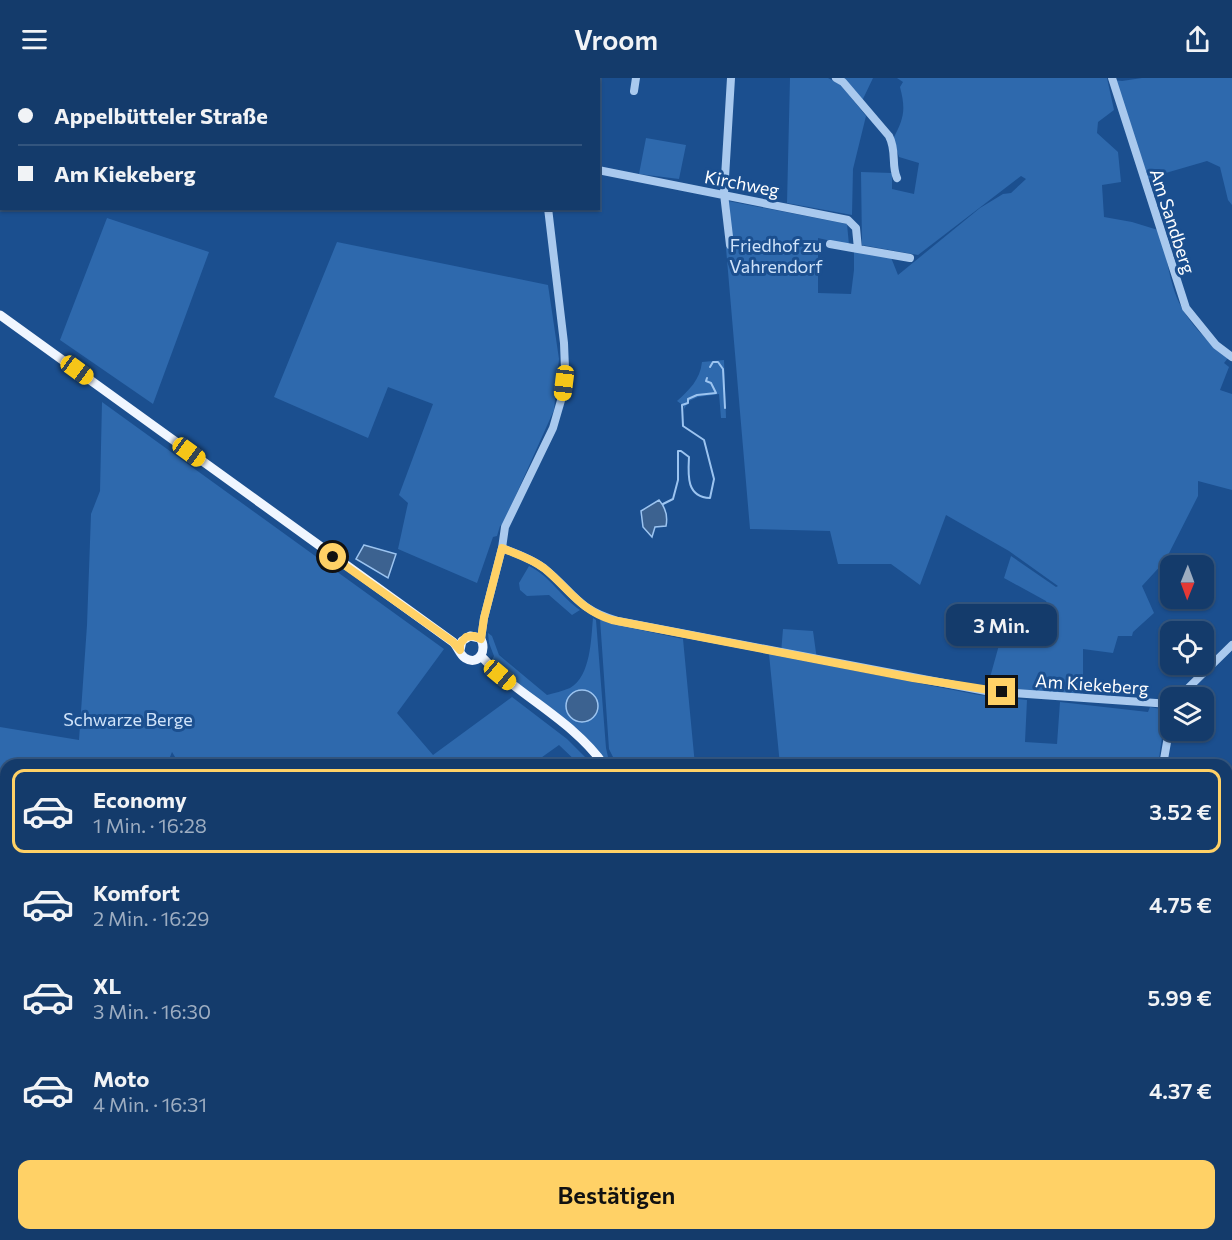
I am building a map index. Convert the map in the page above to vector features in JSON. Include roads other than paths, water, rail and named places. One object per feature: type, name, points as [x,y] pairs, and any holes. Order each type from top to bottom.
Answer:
[{"type":"main road","points":[[3,315],[426,624],[453,642],[467,659],[475,660],[481,657],[484,648],[481,639],[468,636],[456,637],[426,624]]},
{"type":"main road","points":[[460,650],[460,644],[468,636]]},
{"type":"main road","points":[[481,657],[510,684],[567,727],[599,759]]},
{"type":"street","points":[[634,90],[636,78]]},
{"type":"street","points":[[730,245],[724,194],[731,78]]},
{"type":"street","points":[[836,78],[843,82],[889,136],[893,144],[897,178]]},
{"type":"street","name":"Am Sandberg","points":[[1112,78],[1186,308],[1216,345],[1232,357]]},
{"type":"street","name":"Kirchweg","points":[[600,170],[849,220],[856,228],[858,249]]},
{"type":"street","points":[[481,639],[505,527],[553,428],[564,383],[564,343],[548,210]]},
{"type":"street","points":[[830,244],[910,258]]},
{"type":"street","name":"Am Kiekeberg","points":[[502,548],[543,567],[588,610],[618,621],[986,690],[1160,703]]},
{"type":"street","points":[[468,636],[484,618]]},
{"type":"street","points":[[1189,687],[1232,645]]},
{"type":"street","points":[[1164,759],[1167,741]]},
{"type":"waterway","points":[[710,367],[713,362],[718,362],[723,369],[725,408]]},
{"type":"waterway","points":[[663,504],[673,499],[678,480],[678,451],[689,457],[690,484],[696,494],[710,498],[714,479],[704,440],[683,426],[682,405],[697,395],[716,393],[711,383],[706,381],[707,378]]},
{"type":"park label","name":"Friedhof zu Vahrendorf","points":[[776,255]]},
{"type":"park label","name":"Schwarze Berge","points":[[128,719]]}]
